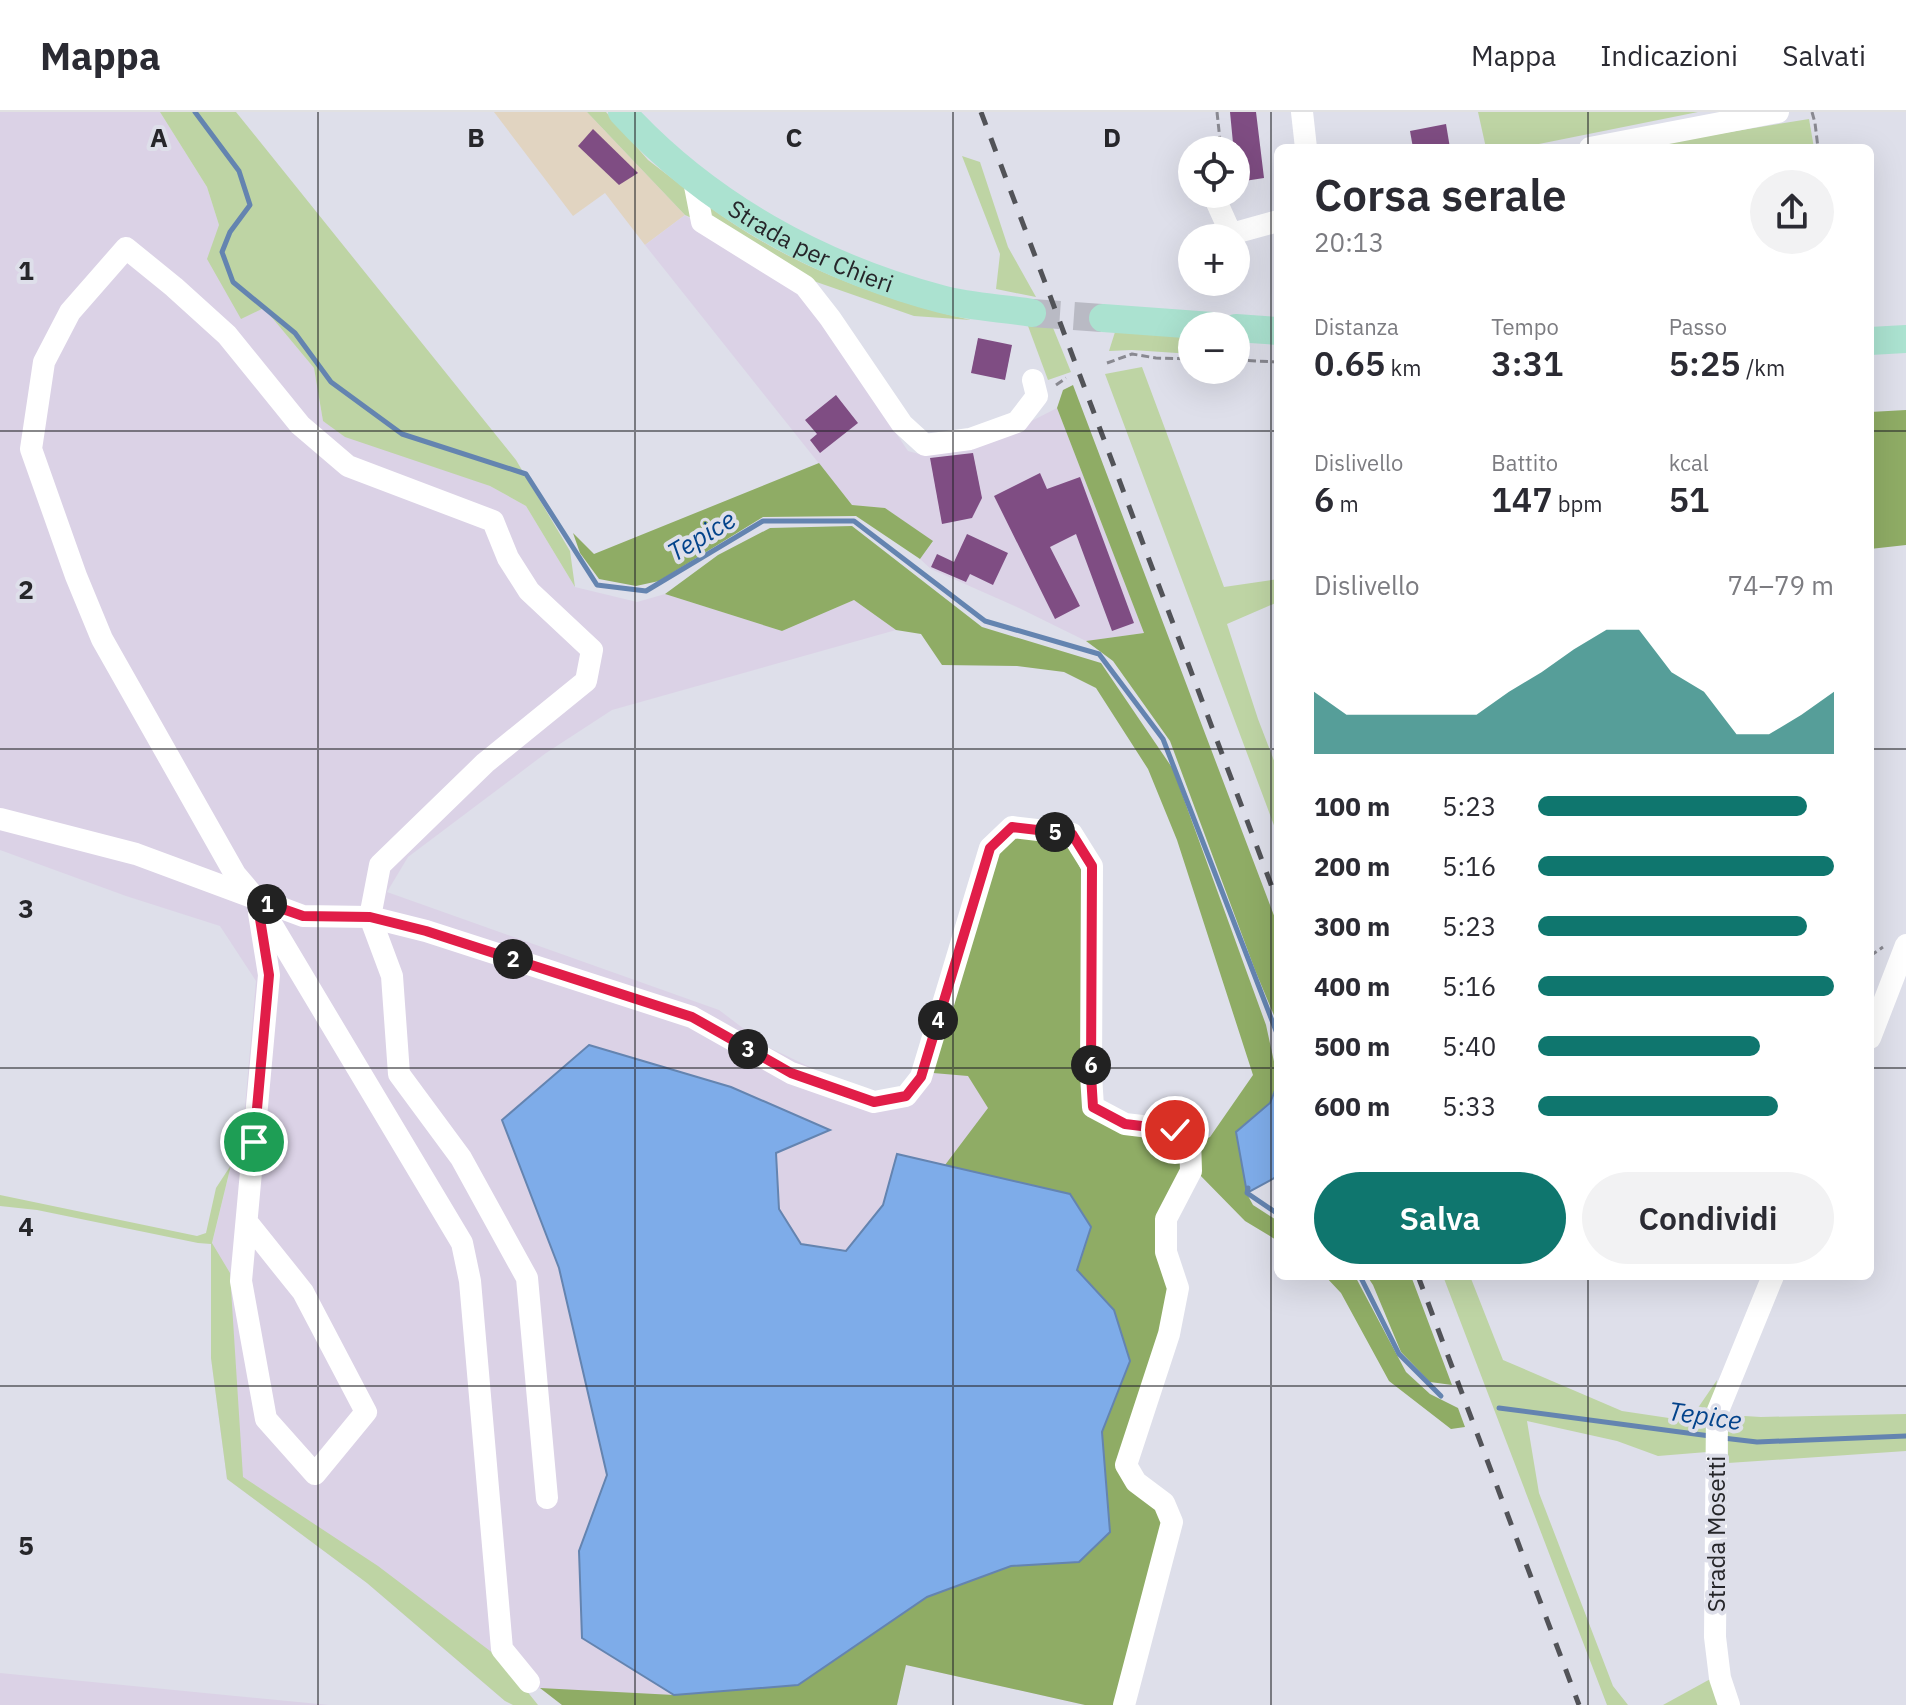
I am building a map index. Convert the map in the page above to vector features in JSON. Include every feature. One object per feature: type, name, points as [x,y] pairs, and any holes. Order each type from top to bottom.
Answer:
[{"type":"main road","name":"Strada per Chieri","points":[[622,112],[648,140],[693,176],[756,222],[815,254],[879,280],[944,300],[1032,313]]},
{"type":"main road","points":[[1103,318],[1178,324]]},
{"type":"main road","points":[[1250,329],[1274,331]]},
{"type":"main road","points":[[1874,341],[1906,339]]},
{"type":"street","points":[[1302,112],[1306,144]]},
{"type":"street","points":[[1611,144],[1778,112]]},
{"type":"street","points":[[693,176],[702,222],[805,286],[902,424],[925,445],[970,439],[1017,422],[1037,396],[1033,380]]},
{"type":"street","points":[[1219,208],[1231,234],[1274,222]]},
{"type":"street","points":[[529,1682],[502,1649],[470,1281],[462,1243],[257,900],[235,874],[102,639],[31,449],[44,362],[70,312],[126,248],[227,335],[300,425],[348,466],[493,521],[508,558],[529,591],[592,650],[586,681],[485,763],[380,865],[370,917],[392,976],[399,1074],[461,1158],[527,1278],[547,1498]]},
{"type":"street","points":[[0,819],[136,854],[303,916],[370,917],[426,931],[692,1017],[791,1073],[874,1102],[906,1096],[921,1077],[990,848],[1012,827],[1072,834],[1092,866],[1093,1107],[1125,1124],[1175,1130],[1190,1139],[1191,1171],[1166,1219],[1166,1252],[1178,1288],[1169,1334],[1126,1465],[1136,1482],[1164,1503],[1172,1522],[1124,1705]]},
{"type":"street","points":[[247,1222],[303,1292],[366,1412],[315,1474],[266,1419],[241,1281],[269,975],[257,900]]},
{"type":"street","points":[[1874,1028],[1906,945]]},
{"type":"street","name":"Strada Mosetti","points":[[1729,1705],[1720,1678],[1715,1637],[1717,1413],[1771,1280]]},
{"type":"path","points":[[1217,112],[1220,136]]},
{"type":"path","points":[[1812,112],[1818,144]]},
{"type":"path","points":[[1107,363],[1132,354],[1178,359]]},
{"type":"path","points":[[1250,361],[1274,362]]},
{"type":"shaded area","points":[[0,112],[160,112],[207,187],[219,225],[264,308],[314,368],[323,421],[490,486],[526,506],[575,587],[637,602],[665,594],[782,631],[854,600],[896,630],[612,710],[546,753],[408,857],[387,892],[719,1010],[768,1047],[839,1081],[886,1093],[913,1083],[998,845],[1085,1705],[906,1665],[897,1705],[562,1705],[540,1688],[505,1701],[367,1583],[227,1479],[211,1358],[212,1244],[245,1107],[256,981],[220,926],[0,850]]},
{"type":"shaded area","points":[[494,112],[587,112],[685,215],[645,245],[605,193],[573,216]]},
{"type":"shaded area","points":[[685,215],[803,295],[908,451],[919,454],[1018,428],[1057,408],[1144,633],[1086,641],[931,569],[920,559],[933,542],[885,508],[852,505],[645,245]]},
{"type":"shaded area","points":[[0,1673],[329,1705],[0,1705]]},
{"type":"green space","points":[[160,112],[236,112],[516,460],[570,551],[575,587],[526,506],[490,486],[345,437],[323,421],[314,368],[264,308],[241,319],[207,259],[219,225],[207,187]]},
{"type":"green space","points":[[587,112],[606,112],[648,160],[695,196],[698,221],[685,215]]},
{"type":"green space","points":[[1478,112],[1698,112],[1539,144],[1485,144]]},
{"type":"green space","points":[[1809,119],[1813,144],[1657,144]]},
{"type":"green space","points":[[962,156],[980,162],[1008,247],[1036,297],[996,289],[1000,254]]},
{"type":"green space","points":[[703,202],[764,243],[830,275],[900,301],[971,320],[914,316],[805,278],[708,220]]},
{"type":"green space","points":[[1049,318],[1071,372],[1048,380],[1028,326],[1037,320]]},
{"type":"green space","points":[[1115,332],[1178,336],[1178,353],[1109,351]]},
{"type":"green space","points":[[1142,367],[1224,587],[1274,580],[1274,604],[1227,624],[1274,761],[1274,825],[1105,374]]},
{"type":"green space","points":[[1073,385],[1274,915],[1274,1015],[1170,741],[1113,661],[1086,641],[1144,633],[1057,408],[1063,390]]},
{"type":"green space","points":[[1906,410],[1906,545],[1874,549],[1874,412]]},
{"type":"green space","points":[[819,463],[852,505],[885,508],[933,541],[920,559],[856,516],[763,517],[659,581],[636,586],[599,579],[580,553],[573,533],[594,554]]},
{"type":"green space","points":[[852,526],[982,627],[1101,663],[1173,769],[1266,1025],[1274,1062],[1274,1092],[1270,1103],[1236,1132],[1247,1194],[1253,1205],[1274,1218],[1274,1239],[1245,1221],[1195,1170],[1200,1141],[1210,1137],[1253,1075],[1177,840],[1148,769],[1096,688],[1064,672],[1017,666],[942,665],[921,634],[896,630],[854,600],[782,631],[665,594],[718,555],[770,528]]},
{"type":"green space","points":[[1020,832],[1069,844],[1085,878],[1087,1116],[1179,1142],[1186,1166],[1157,1235],[1170,1302],[1119,1464],[1156,1509],[1167,1529],[1117,1705],[1085,1705],[906,1665],[897,1705],[562,1705],[540,1688],[674,1695],[798,1685],[927,1597],[1011,1566],[1079,1562],[1110,1532],[1102,1432],[1130,1360],[1114,1310],[1077,1270],[1070,1194],[945,1165],[988,1108],[968,1076],[933,1073],[998,845]]},
{"type":"green space","points":[[231,1165],[212,1243],[230,1273],[243,1477],[378,1566],[502,1660],[538,1705],[513,1705],[505,1701],[367,1583],[227,1479],[211,1358],[211,1244],[37,1210],[0,1206],[0,1195],[197,1236],[206,1233],[216,1188]]},
{"type":"green space","points":[[1329,1280],[1357,1280],[1406,1372],[1430,1394],[1458,1408],[1465,1427],[1451,1429],[1389,1381],[1341,1293]]},
{"type":"green space","points":[[1370,1280],[1413,1280],[1452,1385],[1430,1382],[1401,1352]]},
{"type":"green space","points":[[1445,1280],[1472,1280],[1503,1360],[1622,1411],[1689,1421],[1717,1380],[1707,1452],[1658,1456],[1617,1441],[1527,1421],[1539,1493],[1613,1686],[1628,1705],[1607,1705]]},
{"type":"green space","points":[[1906,1414],[1906,1451],[1728,1463],[1728,1415]]},
{"type":"green space","points":[[1714,1677],[1724,1705],[1663,1705]]},
{"type":"water","points":[[589,1045],[731,1087],[830,1130],[776,1153],[779,1209],[801,1244],[846,1251],[883,1205],[897,1154],[1070,1194],[1091,1227],[1077,1270],[1114,1310],[1130,1361],[1102,1432],[1110,1532],[1079,1562],[1011,1566],[927,1597],[798,1685],[674,1695],[582,1638],[579,1551],[607,1475],[559,1268],[502,1120]]},
{"type":"water","points":[[1274,1093],[1274,1178],[1247,1193],[1236,1132],[1270,1103]]},
{"type":"building","points":[[1230,112],[1256,112],[1264,178],[1250,180],[1250,136],[1232,136]]},
{"type":"building","points":[[1446,124],[1449,144],[1412,144],[1410,131]]},
{"type":"building","points":[[593,129],[638,173],[619,185],[578,146]]},
{"type":"building","points":[[978,338],[1012,345],[1005,380],[971,373]]},
{"type":"building","points":[[836,395],[858,423],[820,453],[810,440],[817,434],[805,420]]},
{"type":"building","points":[[973,453],[982,498],[972,518],[942,524],[930,458]]},
{"type":"building","points":[[1040,473],[1047,489],[1080,477],[1134,623],[1112,631],[1076,534],[1050,547],[1080,606],[1055,619],[994,496]]},
{"type":"building","points":[[967,534],[1008,553],[993,585],[970,574],[966,582],[931,567],[937,554],[954,562]]},
{"type":"waterway","name":"Tepice","points":[[195,112],[239,171],[250,205],[230,232],[222,252],[233,282],[295,333],[331,382],[402,434],[526,474],[597,585],[646,591],[763,521],[854,521],[985,621],[1099,654],[1163,739],[1274,1026]]},
{"type":"waterway","name":"Tepice","points":[[1248,1188],[1247,1193],[1274,1211]]},
{"type":"waterway","name":"Tepice","points":[[1362,1280],[1399,1354],[1441,1396]]},
{"type":"waterway","name":"Tepice","points":[[1499,1408],[1710,1436]]},
{"type":"waterway","name":"Tepice","points":[[1723,1438],[1757,1442],[1906,1436]]},
{"type":"tunnel","points":[[1032,313],[1103,318]]},
{"type":"railway","points":[[981,112],[1274,892]]},
{"type":"railway","points":[[1420,1280],[1579,1705]]},
{"type":"route","points":[[254,1142],[269,975],[257,900],[303,916],[370,917],[426,931],[692,1017],[791,1073],[874,1102],[906,1096],[921,1077],[990,848],[1012,827],[1072,834],[1092,866],[1093,1107],[1125,1124],[1175,1130]]}]
